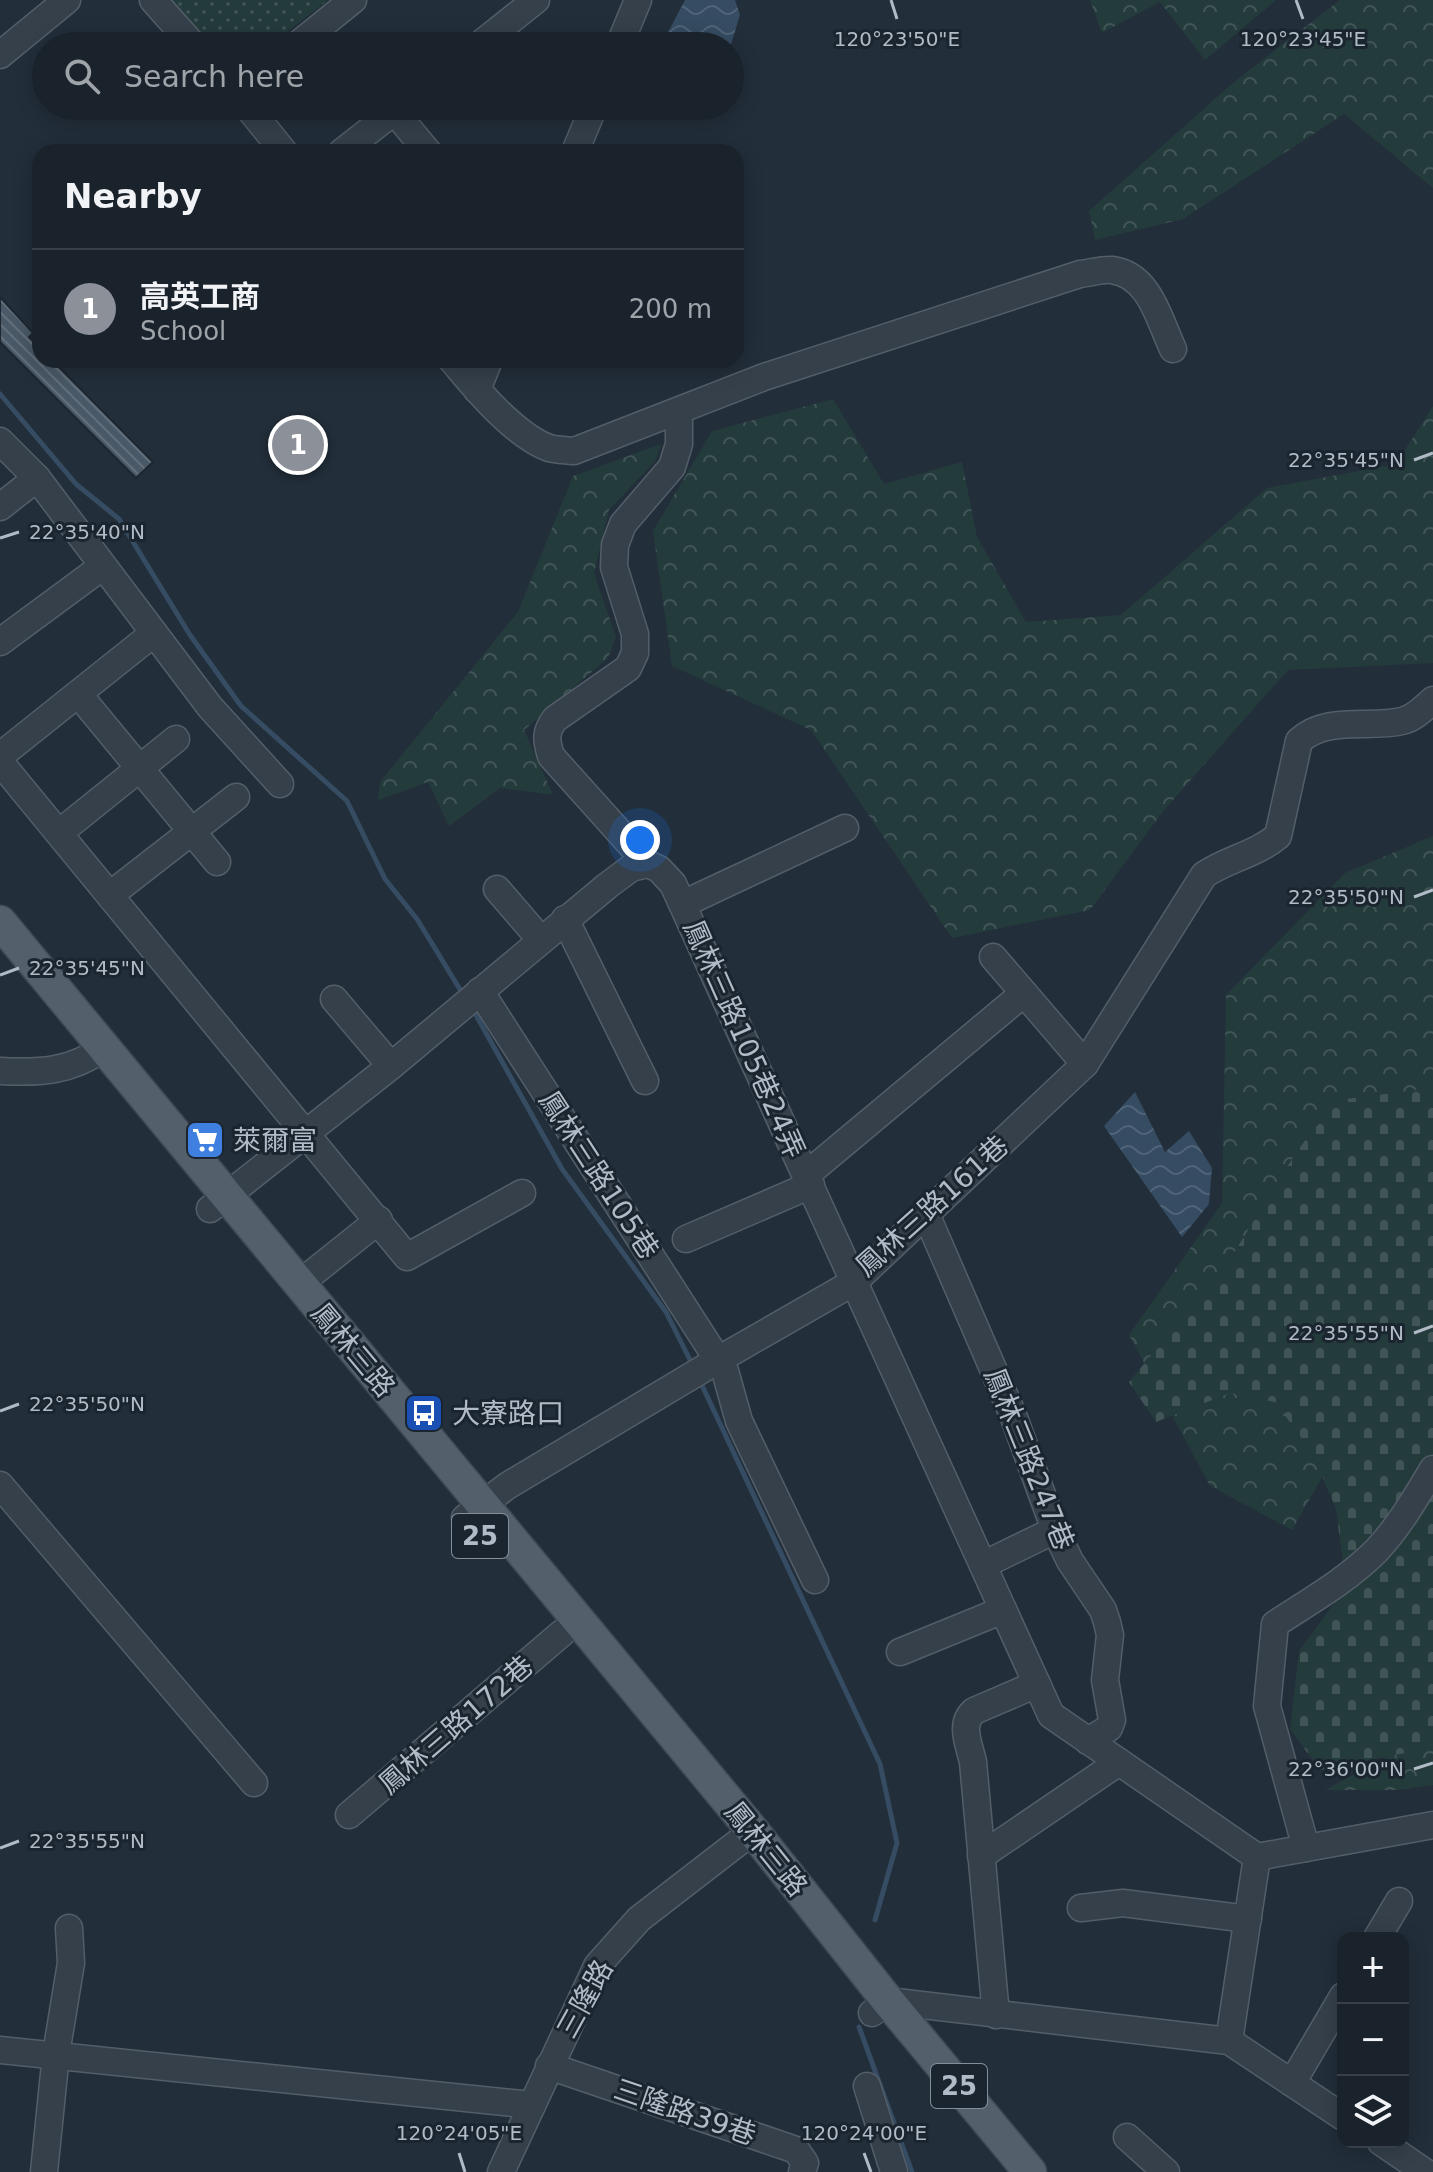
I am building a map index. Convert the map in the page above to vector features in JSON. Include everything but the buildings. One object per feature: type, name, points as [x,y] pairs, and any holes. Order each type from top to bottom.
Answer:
[{"type":"main road","name":"鳳林三路","points":[[0,922],[96,1054],[745,1838],[880,2007]]},
{"type":"main road","name":"鳳林三路","points":[[0,954],[96,1054]]},
{"type":"main road","name":"鳳林三路","points":[[218,1202],[299,1284],[474,1512],[562,1633],[745,1838]]},
{"type":"main road","name":"25","points":[[880,2007],[1004,2172]]},
{"type":"main road","name":"25","points":[[880,2007],[1030,2172]]},
{"type":"street","points":[[0,55],[67,0]]},
{"type":"street","points":[[153,0],[182,32]]},
{"type":"street","points":[[313,32],[353,0]]},
{"type":"street","points":[[496,32],[536,0]]},
{"type":"street","points":[[624,32],[633,3]]},
{"type":"street","points":[[258,120],[278,144]]},
{"type":"street","points":[[352,144],[383,120]]},
{"type":"street","points":[[405,120],[422,144]]},
{"type":"street","points":[[578,144],[588,120]]},
{"type":"street","points":[[459,368],[515,426],[548,448],[574,451],[764,377],[1080,274],[1112,270],[1129,276],[1145,288],[1173,349]]},
{"type":"street","points":[[477,390],[486,368]]},
{"type":"street","name":"鳳林三路105巷24弄","points":[[679,411],[679,444],[672,467],[623,524],[615,545],[614,567],[635,634],[635,653],[628,668],[555,719],[548,728],[546,741],[551,756],[648,864],[659,869],[673,884],[808,1180]]},
{"type":"street","points":[[0,441],[37,478],[210,707],[280,784]]},
{"type":"street","points":[[0,507],[37,478]]},
{"type":"street","points":[[0,642],[103,566]]},
{"type":"street","points":[[154,633],[0,759],[407,1257],[522,1193]]},
{"type":"street","points":[[79,695],[217,862]]},
{"type":"street","name":"鳳林三路161巷","points":[[808,1180],[854,1282],[1085,1064],[1204,875],[1278,836],[1299,741],[1309,732],[1325,727],[1403,721],[1415,716],[1433,700]]},
{"type":"street","points":[[59,833],[176,739]]},
{"type":"street","points":[[110,895],[236,797]]},
{"type":"street","name":"鳳林三路105巷24弄","points":[[683,904],[845,828]]},
{"type":"street","points":[[218,1202],[391,1066],[565,919],[631,868],[648,864]]},
{"type":"street","points":[[497,889],[541,940]]},
{"type":"street","points":[[565,919],[645,1081]]},
{"type":"street","points":[[993,957],[1085,1064]]},
{"type":"street","points":[[686,1239],[808,1180],[1024,993]]},
{"type":"street","name":"鳳林三路105巷","points":[[472,998],[714,1362],[725,1371],[739,1421],[815,1580]]},
{"type":"street","points":[[334,999],[391,1066]]},
{"type":"street","points":[[0,1071],[43,1073],[96,1054]]},
{"type":"street","name":"鳳林三路247巷","points":[[926,1214],[1013,1415],[1055,1530],[1070,1561],[1103,1610],[1110,1635],[1105,1680],[1112,1720],[1109,1728],[1088,1741]]},
{"type":"street","points":[[299,1284],[379,1220]]},
{"type":"street","points":[[474,1512],[507,1486],[854,1282],[1051,1715],[1257,1857],[1433,1825]]},
{"type":"street","points":[[1306,1848],[1267,1706],[1275,1624],[1350,1575],[1378,1549],[1403,1517],[1433,1469]]},
{"type":"street","points":[[0,1485],[254,1783]]},
{"type":"street","points":[[983,1565],[1055,1530]]},
{"type":"street","points":[[900,1652],[1003,1610]]},
{"type":"street","name":"鳳林三路172巷","points":[[349,1815],[562,1633]]},
{"type":"street","points":[[996,2015],[973,1762],[965,1726],[967,1716],[974,1711],[1037,1684]]},
{"type":"street","points":[[981,1856],[1119,1762]]},
{"type":"street","name":"三隆路","points":[[501,2172],[597,1966],[639,1919],[745,1838]]},
{"type":"street","points":[[1229,2041],[1257,1857]]},
{"type":"street","points":[[1381,1932],[1399,1901]]},
{"type":"street","points":[[1081,1908],[1123,1903],[1248,1919]]},
{"type":"street","points":[[44,2172],[56,2054],[71,1963],[69,1928]]},
{"type":"street","points":[[1292,2083],[1338,2004]]},
{"type":"street","points":[[880,2007],[996,2015],[1229,2041],[1337,2113]]},
{"type":"street","points":[[0,2050],[532,2105]]},
{"type":"street","name":"三隆路39巷","points":[[549,2066],[796,2150],[805,2163],[802,2172]]},
{"type":"street","points":[[867,2086],[894,2172]]},
{"type":"street","points":[[1127,2137],[1166,2172]]},
{"type":"street","points":[[1390,2148],[1425,2172]]},
{"type":"green space","points":[[161,0],[328,0],[287,32],[189,32]]},
{"type":"green space","points":[[1090,0],[1276,0],[1205,60],[1160,2],[1102,33]]},
{"type":"green space","points":[[1340,0],[1433,0],[1433,188],[1344,114],[1183,219],[1095,240],[1089,211],[1234,82]]},
{"type":"green space","points":[[833,399],[884,484],[962,462],[977,537],[1026,622],[1121,615],[1267,488],[1396,464],[1433,406],[1433,663],[1288,670],[1164,810],[1090,910],[952,938],[811,730],[672,666],[653,531],[712,431]]},
{"type":"green space","points":[[661,444],[656,460],[609,510],[594,573],[616,637],[608,658],[524,730],[553,795],[500,788],[449,826],[428,782],[378,800],[380,782],[518,612],[573,476]]},
{"type":"green space","points":[[1433,836],[1433,1156],[1379,1377],[1292,1530],[1210,1486],[1129,1335],[1222,1203],[1226,995],[1345,873]]},
{"type":"green space","points":[[1433,1088],[1433,1743],[1415,1751],[1320,1770],[1290,1729],[1299,1651],[1346,1587],[1336,1509],[1312,1452],[1275,1402],[1230,1393],[1156,1422],[1129,1382],[1229,1261],[1297,1151],[1338,1100]]},
{"type":"green space","points":[[1433,1733],[1433,1785],[1399,1790],[1325,1790]]},
{"type":"water","points":[[685,0],[735,0],[740,15],[735,32],[668,32]]},
{"type":"water","points":[[1135,1092],[1165,1152],[1189,1131],[1212,1168],[1209,1204],[1182,1237],[1104,1126]]},
{"type":"waterway","points":[[0,394],[76,484],[119,519],[190,635],[241,706],[347,801],[385,879],[417,919],[464,996]]},
{"type":"waterway","points":[[472,1008],[562,1169],[666,1312],[693,1366]]},
{"type":"waterway","points":[[699,1379],[880,1764],[897,1843],[875,1920]]},
{"type":"waterway","points":[[859,2027],[912,2172]]},
{"type":"place","name":"高英工商","points":[[298,445]]},
{"type":"place","name":"萊爾富","points":[[205,1140]]},
{"type":"place","name":"大寮路口","points":[[424,1413]]}]
